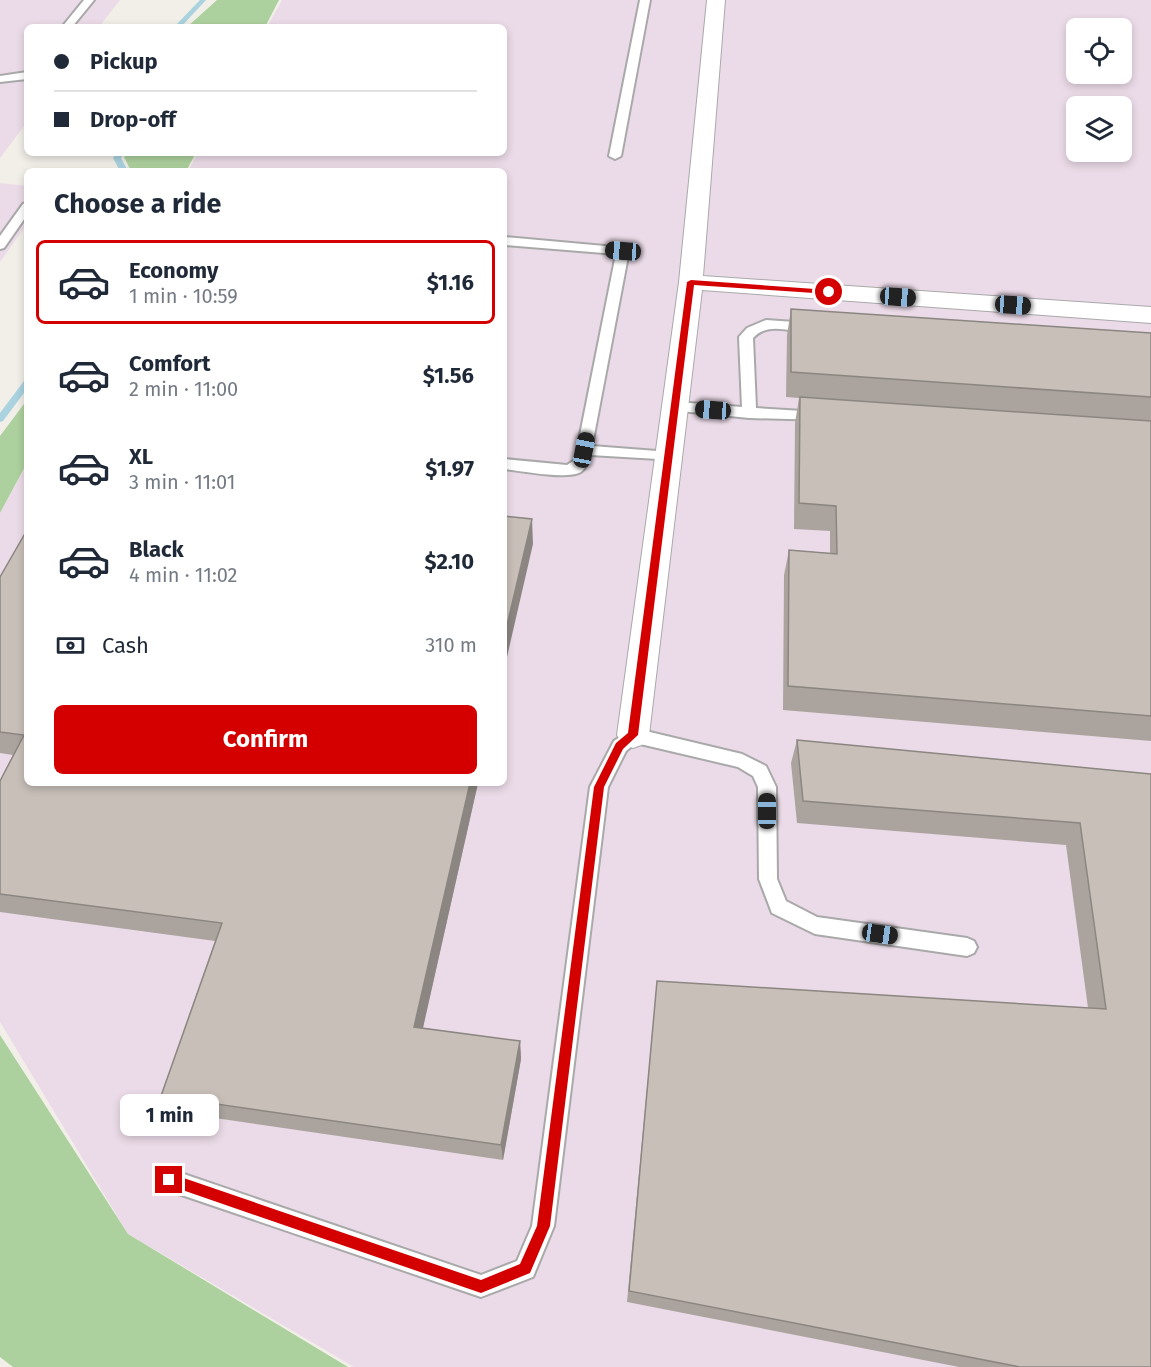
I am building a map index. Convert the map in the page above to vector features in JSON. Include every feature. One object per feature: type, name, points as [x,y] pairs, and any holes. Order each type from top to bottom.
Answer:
[{"type":"street","points":[[633,735],[691,282],[716,0]]},
{"type":"street","points":[[691,282],[1151,315]]},
{"type":"lane","points":[[70,24],[89,0]]},
{"type":"lane","points":[[615,156],[645,0]]},
{"type":"lane","points":[[0,79],[24,77]]},
{"type":"lane","points":[[0,244],[24,210]]},
{"type":"lane","points":[[507,241],[623,251],[582,461],[576,468],[567,470],[507,464]]},
{"type":"lane","points":[[749,413],[746,337],[751,330],[763,323],[822,327]]},
{"type":"lane","points":[[676,407],[832,418]]},
{"type":"lane","points":[[584,450],[670,457]]},
{"type":"lane","points":[[169,1180],[481,1286],[525,1269],[543,1226],[599,787],[620,746],[633,735],[742,761],[760,771],[767,787],[768,879],[779,907],[815,925],[966,947]]},
{"type":"shaded area","points":[[0,0],[120,0],[101,24],[24,24],[24,126],[0,158]]},
{"type":"shaded area","points":[[282,0],[1151,0],[1151,1367],[354,1367],[128,1234],[0,1022],[0,513],[24,469],[24,786],[507,786],[507,168],[190,168],[196,156],[507,156],[507,24],[269,24]]},
{"type":"shaded area","points":[[0,183],[24,186],[24,228],[0,262]]},
{"type":"green space","points":[[217,0],[279,0],[267,24],[190,24]]},
{"type":"green space","points":[[194,156],[188,168],[130,168],[124,157]]},
{"type":"green space","points":[[24,404],[24,469],[0,513],[0,436]]},
{"type":"green space","points":[[0,1035],[128,1234],[348,1367],[13,1367],[0,1357]]},
{"type":"building","points":[[791,309],[1151,333],[1151,397],[791,372]]},
{"type":"building","points":[[800,397],[1151,421],[1151,716],[788,686],[789,550],[837,554],[836,506],[799,503]]},
{"type":"building","points":[[507,516],[532,519],[507,625]]},
{"type":"building","points":[[24,535],[24,735],[0,732],[0,577]]},
{"type":"building","points":[[24,735],[24,786],[469,786],[414,1027],[520,1041],[501,1145],[161,1096],[222,923],[0,894],[0,781]]},
{"type":"building","points":[[797,740],[1151,774],[1151,1367],[1020,1367],[629,1291],[657,981],[1106,1009],[1080,823],[803,801]]},
{"type":"waterway","points":[[180,24],[203,0]]},
{"type":"waterway","points":[[118,156],[122,168]]},
{"type":"waterway","points":[[0,419],[24,387]]},
{"type":"route","points":[[169,1180],[481,1286],[525,1269],[543,1226],[599,787],[620,746],[633,735],[691,282],[829,292]]}]
